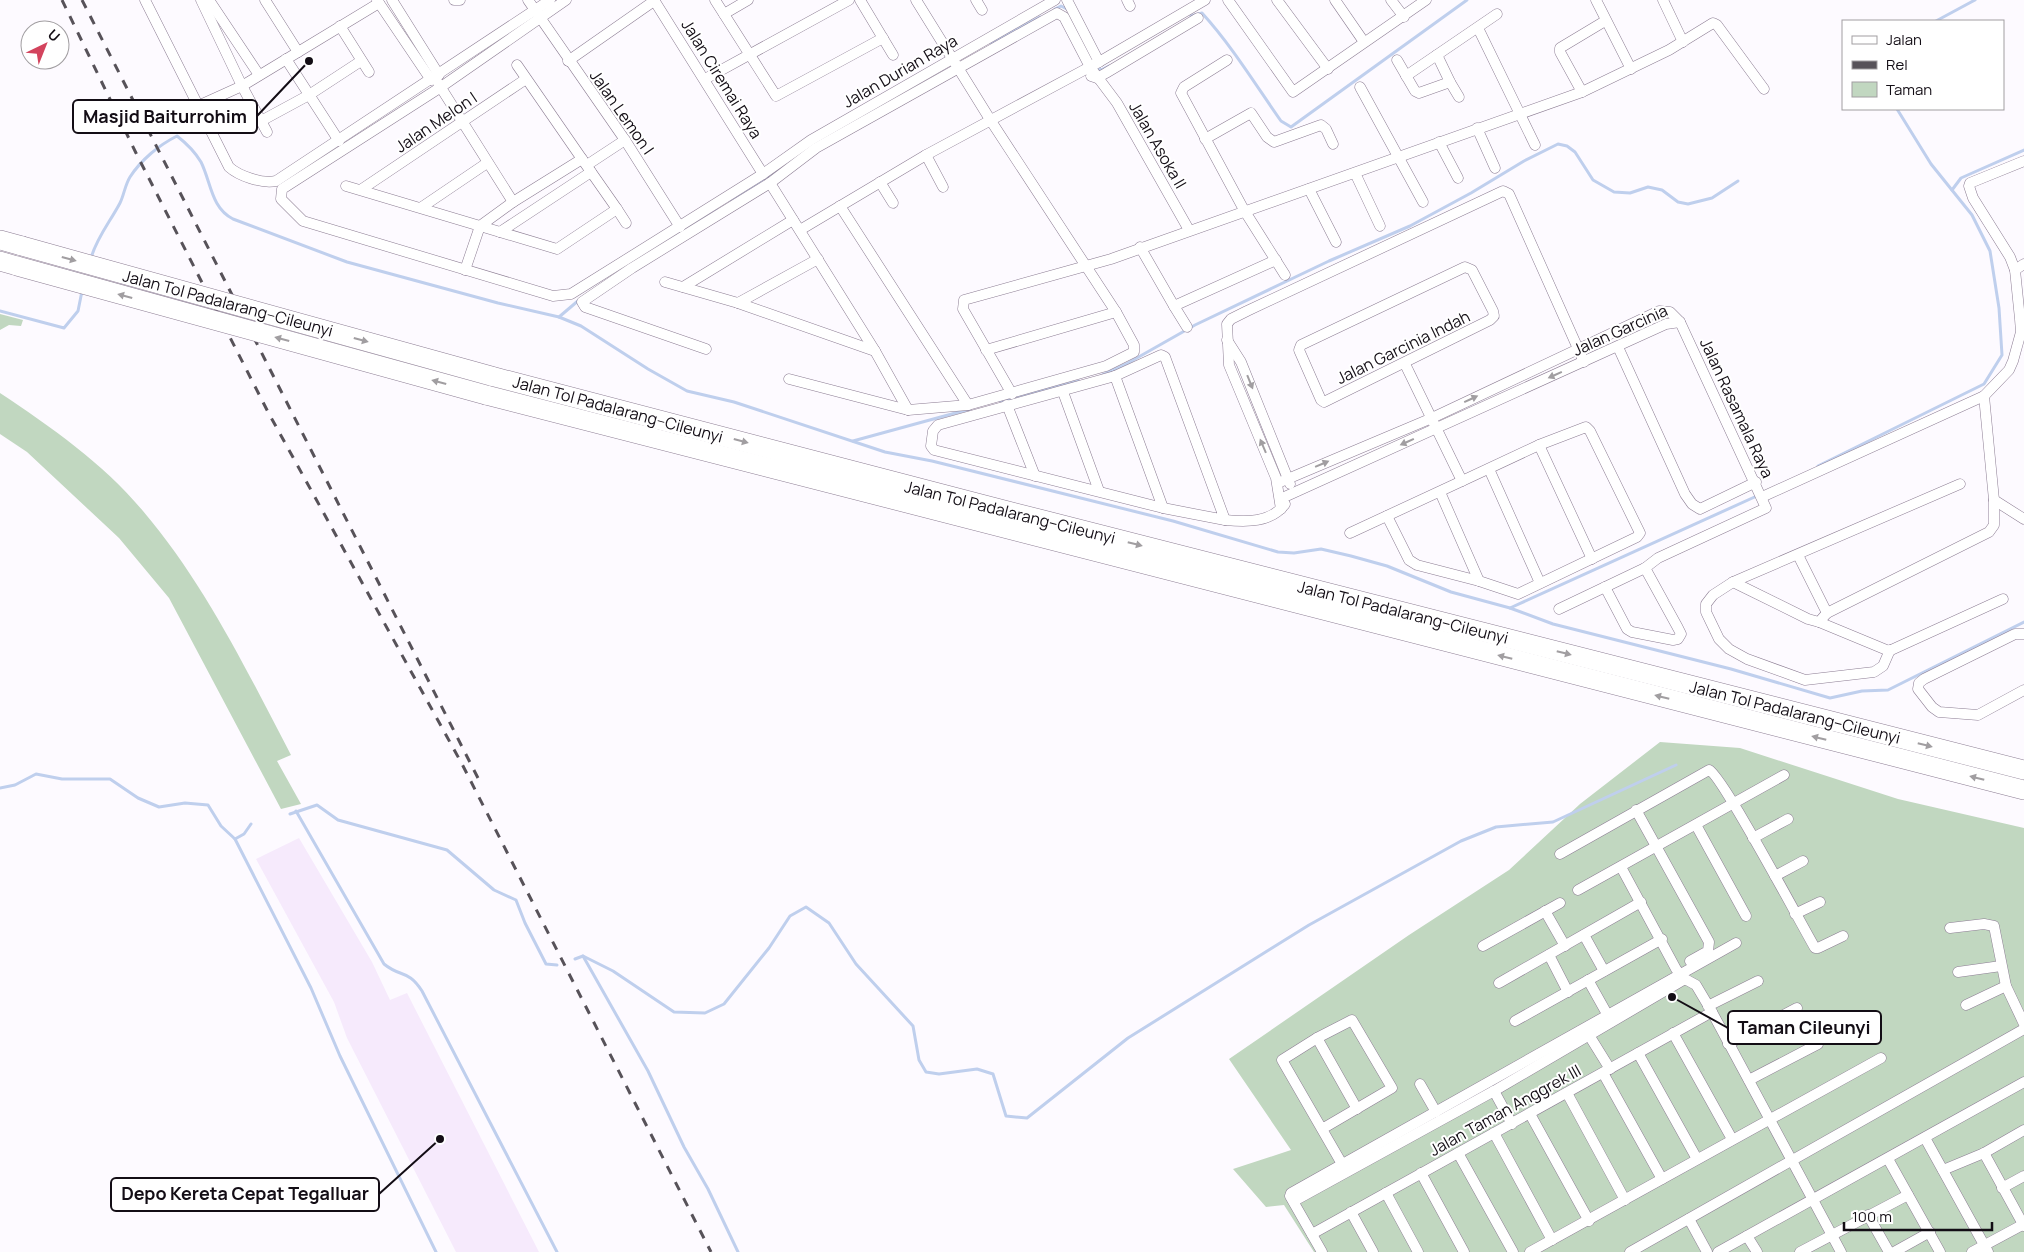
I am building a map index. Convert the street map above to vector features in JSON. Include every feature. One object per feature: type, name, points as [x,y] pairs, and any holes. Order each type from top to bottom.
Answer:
[{"type":"highway","name":"Jalan Tol Padalarang–Cileunyi","points":[[0,240],[491,376],[977,503],[2024,770]]},
{"type":"highway","name":"Jalan Tol Padalarang–Cileunyi","points":[[8,263],[486,395],[2024,790]]},
{"type":"street","points":[[145,0],[200,106],[229,167],[236,173],[279,185]]},
{"type":"street","points":[[201,0],[242,86],[267,132]]},
{"type":"street","points":[[209,0],[259,75]]},
{"type":"street","points":[[454,0],[460,0]]},
{"type":"street","name":"Jalan Lemon I","points":[[528,0],[541,10],[568,61],[625,140],[680,227]]},
{"type":"street","points":[[279,185],[541,10],[566,0]]},
{"type":"street","points":[[568,61],[654,0]]},
{"type":"street","name":"Jalan Ciremai Raya","points":[[654,0],[763,174]]},
{"type":"street","points":[[715,0],[775,95],[778,96],[883,38]]},
{"type":"street","points":[[724,14],[748,0]]},
{"type":"street","points":[[705,79],[849,0]]},
{"type":"street","points":[[860,0],[893,55]]},
{"type":"street","points":[[789,379],[908,410],[968,405],[1106,366],[1131,356],[1135,348],[1116,312],[991,121],[916,0]]},
{"type":"street","points":[[976,0],[982,10]]},
{"type":"street","name":"Jalan Durian Raya","points":[[279,185],[281,199],[303,221],[553,296],[563,296],[571,294],[680,227],[763,174],[811,140],[955,63],[1056,0]]},
{"type":"street","points":[[1067,0],[1095,64]]},
{"type":"street","points":[[800,230],[926,155],[1095,64],[1205,0]]},
{"type":"street","points":[[1228,0],[1293,92],[1426,0]]},
{"type":"street","points":[[1276,0],[1328,68]]},
{"type":"street","points":[[1335,0],[1364,42]]},
{"type":"street","points":[[1391,0],[1404,17]]},
{"type":"street","points":[[1596,0],[1631,69]]},
{"type":"street","points":[[1662,0],[1683,42]]},
{"type":"street","points":[[200,106],[242,86],[378,1],[437,81]]},
{"type":"street","points":[[393,1],[461,123],[513,202]]},
{"type":"street","points":[[270,2],[298,52]]},
{"type":"street","points":[[706,350],[585,307],[582,302],[632,268],[770,183],[816,148],[955,63],[1057,13],[1064,17],[1095,64]]},
{"type":"street","points":[[1406,76],[1497,14]]},
{"type":"street","points":[[1077,73],[1097,78],[1198,18]]},
{"type":"street","points":[[1582,92],[1560,52],[1560,48],[1605,21]]},
{"type":"street","points":[[1012,394],[963,309],[964,300],[1111,259],[1244,210],[1355,173],[1582,92],[1683,42],[1710,24],[1717,25],[1764,89]]},
{"type":"street","points":[[340,26],[369,72]]},
{"type":"street","points":[[1478,28],[1535,145]]},
{"type":"street","points":[[1437,55],[1458,97]]},
{"type":"street","points":[[286,58],[339,141]]},
{"type":"street","points":[[261,121],[309,94],[361,60]]},
{"type":"street","points":[[1227,60],[1182,89],[1181,93],[1244,210],[1285,275]]},
{"type":"street","points":[[1397,60],[1418,93],[1450,82]]},
{"type":"street","name":"Jalan Asoka II","points":[[1095,64],[1097,78],[1117,103],[1189,230]]},
{"type":"street","points":[[517,65],[626,223]]},
{"type":"street","name":"Jalan Melon I","points":[[362,190],[526,79]]},
{"type":"street","points":[[279,185],[339,141],[437,81]]},
{"type":"street","points":[[1360,87],[1399,156],[1422,202]]},
{"type":"street","points":[[1205,139],[1251,113],[1268,137],[1274,142],[1321,125],[1326,129],[1333,144]]},
{"type":"street","points":[[1478,128],[1495,168]]},
{"type":"street","points":[[500,232],[587,165],[625,140]]},
{"type":"street","points":[[1439,142],[1458,178]]},
{"type":"street","points":[[926,155],[943,187]]},
{"type":"street","points":[[422,207],[487,163]]},
{"type":"street","points":[[465,270],[480,226],[513,202],[587,165]]},
{"type":"street","points":[[1761,496],[1984,396],[2009,370],[2020,352],[2023,331],[2019,267],[2010,257],[1973,198],[1968,186],[1970,183],[2022,165]]},
{"type":"street","points":[[1355,173],[1380,226]]},
{"type":"street","points":[[880,182],[893,202]]},
{"type":"street","points":[[770,183],[875,351],[908,410]]},
{"type":"street","points":[[346,186],[422,207],[557,249],[617,209]]},
{"type":"street","points":[[1309,188],[1336,242]]},
{"type":"street","points":[[1280,504],[1278,483],[1229,365],[1226,340],[1227,324],[1232,319],[1503,191],[1509,194],[1584,362]]},
{"type":"street","points":[[840,206],[968,405]]},
{"type":"street","points":[[683,286],[793,220]]},
{"type":"street","points":[[1140,247],[1187,327]]},
{"type":"street","points":[[738,303],[818,259]]},
{"type":"street","points":[[1174,306],[1276,260]]},
{"type":"street","name":"Jalan Garcinia Indah","points":[[1465,267],[1472,270],[1494,316],[1490,320],[1405,364],[1324,402],[1320,400],[1299,350],[1305,343],[1465,267]]},
{"type":"street","points":[[665,282],[738,303],[875,351]]},
{"type":"street","name":"Jalan Garcinia","points":[[1278,483],[1432,418],[1659,311],[1670,312],[1680,322]]},
{"type":"street","points":[[986,350],[1116,312]]},
{"type":"street","name":"Jalan Garcinia","points":[[1007,405],[938,425],[933,430],[932,448],[1163,508],[1247,522],[1271,516],[1280,504],[1292,494],[1666,324],[1680,322]]},
{"type":"street","name":"Jalan Rasamala Raya","points":[[1645,568],[1658,558],[1766,508],[1680,322]]},
{"type":"street","points":[[1226,340],[1241,362],[1289,478],[1292,494]]},
{"type":"street","points":[[1618,347],[1684,494],[1692,504],[1700,509],[1756,483]]},
{"type":"street","points":[[1035,476],[1007,405],[1063,392],[1115,376],[1161,355],[1165,357],[1226,520]]},
{"type":"street","points":[[1405,364],[1462,480]]},
{"type":"street","points":[[1115,376],[1163,508]]},
{"type":"street","points":[[1063,392],[1099,491]]},
{"type":"street","points":[[1819,622],[1827,613],[1989,532],[1994,525],[1994,500],[1984,396]]},
{"type":"street","points":[[1350,533],[1538,445],[1586,428],[1594,440],[1640,535],[1518,594],[1413,563],[1409,560],[1387,516]]},
{"type":"street","points":[[1538,445],[1592,559]]},
{"type":"street","points":[[1488,469],[1540,583]]},
{"type":"street","points":[[1960,484],[1733,582],[1709,599],[1706,612],[1724,645],[1747,659],[1805,680],[1811,680],[1874,672],[1884,666],[1890,650],[2003,599]]},
{"type":"street","points":[[1440,492],[1479,581]]},
{"type":"street","points":[[1994,500],[2024,519]]},
{"type":"street","points":[[1798,555],[1827,613]]},
{"type":"street","points":[[1559,609],[1605,587],[1645,568],[1681,634],[1678,639],[1673,640],[1632,632],[1624,624],[1605,587]]},
{"type":"street","points":[[1733,582],[1808,619],[1890,650]]},
{"type":"street","points":[[2020,634],[1924,679],[1919,683],[1918,689],[1932,707],[1939,712],[1978,715],[2024,690]]},
{"type":"street","points":[[1560,854],[1709,770],[1715,774],[1734,804],[1816,948],[1843,936]]},
{"type":"street","points":[[1578,890],[1784,775]]},
{"type":"street","points":[[1636,810],[1658,846],[1710,947],[1680,974]]},
{"type":"street","points":[[1752,838],[1788,819]]},
{"type":"street","points":[[1696,825],[1746,916]]},
{"type":"street","points":[[1775,876],[1803,861]]},
{"type":"street","points":[[1621,867],[1680,974],[1696,986],[1710,1009],[1841,1252]]},
{"type":"street","points":[[1499,983],[1641,902]]},
{"type":"street","points":[[1795,914],[1820,902]]},
{"type":"street","points":[[1483,946],[1560,903]]},
{"type":"street","points":[[1545,911],[1565,946]]},
{"type":"street","points":[[1950,928],[1984,924],[1994,926],[2006,986],[2024,1024]]},
{"type":"street","points":[[1584,935],[1604,971]]},
{"type":"street","points":[[1515,1021],[1662,939]]},
{"type":"street","points":[[1322,1252],[1290,1196],[1291,1193],[1436,1112],[1587,1032],[1680,974],[1736,943]]},
{"type":"street","points":[[1548,955],[1568,992]]},
{"type":"street","points":[[1958,972],[2001,966]]},
{"type":"street","points":[[1588,980],[1610,1019]]},
{"type":"street","name":"Jalan Taman Anggrek III","points":[[1312,1234],[1607,1071],[1758,981]]},
{"type":"street","points":[[1966,1005],[2006,986]]},
{"type":"street","points":[[1728,1044],[1797,1008]]},
{"type":"street","points":[[1322,1129],[1390,1090],[1392,1086],[1354,1020],[1350,1020],[1317,1038],[1282,1060],[1342,1164]]},
{"type":"street","points":[[1634,1251],[2024,1029]]},
{"type":"street","points":[[1587,1032],[1662,1180]]},
{"type":"street","points":[[1294,1201],[1494,1090],[1587,1032]]},
{"type":"street","points":[[1673,1033],[1732,1139]]},
{"type":"street","points":[[1317,1038],[1358,1109]]},
{"type":"street","points":[[1749,1080],[1818,1044]]},
{"type":"street","points":[[1638,1053],[1697,1158]]},
{"type":"street","points":[[1530,1252],[1662,1180],[1697,1158],[1882,1058]]},
{"type":"street","points":[[1718,1252],[2024,1082]]},
{"type":"street","points":[[1420,1084],[1436,1112]]},
{"type":"street","points":[[1494,1090],[1512,1124]]},
{"type":"street","points":[[1567,1093],[1625,1200]]},
{"type":"street","points":[[1530,1114],[1588,1221]]},
{"type":"street","points":[[1943,1170],[1984,1153],[2024,1130]]},
{"type":"street","points":[[1494,1133],[1552,1240]]},
{"type":"street","points":[[1925,1138],[1986,1249]]},
{"type":"street","points":[[1458,1153],[1513,1252]]},
{"type":"street","points":[[1972,1252],[1986,1249],[2024,1225],[1984,1153]]},
{"type":"street","points":[[1888,1159],[1940,1252]]},
{"type":"street","points":[[1421,1173],[1464,1252]]},
{"type":"street","points":[[2002,1188],[2024,1176]]},
{"type":"street","points":[[1386,1193],[1418,1252]]},
{"type":"street","points":[[1800,1252],[1908,1195]]},
{"type":"street","points":[[1351,1212],[1373,1252]]},
{"type":"street","points":[[1868,1215],[1889,1252]]},
{"type":"street","points":[[1689,1219],[1707,1252]]},
{"type":"street","points":[[1894,1252],[1930,1232]]},
{"type":"street","points":[[1747,1236],[1757,1252]]},
{"type":"shaded area","points":[[299,838],[372,962],[390,1000],[407,993],[539,1252],[456,1252],[347,1038],[334,1002],[256,859]]},
{"type":"green space","points":[[0,314],[23,320],[21,326],[9,325],[0,330]]},
{"type":"green space","points":[[0,393],[38,419],[94,462],[128,494],[165,539],[186,568],[224,629],[291,755],[277,761],[301,804],[281,809],[169,598],[119,538],[27,452],[0,434]]},
{"type":"green space","points":[[1660,742],[1740,748],[1898,799],[2024,828],[2024,1252],[1314,1252],[1284,1205],[1266,1207],[1233,1169],[1291,1150],[1229,1059],[1409,935],[1509,870],[1580,804]]},
{"type":"waterway","points":[[1191,16],[1202,13],[1233,52],[1281,121],[1291,127],[1467,0]]},
{"type":"waterway","points":[[1938,20],[1975,0]]},
{"type":"waterway","points":[[1055,9],[1061,6],[1067,9]]},
{"type":"waterway","points":[[991,43],[1040,17]]},
{"type":"waterway","points":[[1079,35],[1091,58]]},
{"type":"waterway","points":[[1096,66],[1101,70],[1109,66]]},
{"type":"waterway","points":[[1818,466],[1984,384],[2002,355],[1999,308],[1990,251],[1972,215],[1931,164],[1898,110]]},
{"type":"waterway","points":[[91,258],[100,236],[120,203],[130,177],[151,154],[177,136],[199,158],[216,201],[220,208],[233,219],[347,262],[498,303],[559,317],[581,326],[648,369],[687,391],[734,402],[885,452],[932,461],[1173,521],[1278,552],[1294,553],[1321,549],[1351,556],[1387,566],[1451,592],[1510,608],[1553,624],[1731,669],[1830,698],[1862,691],[1888,690],[2024,622]]},
{"type":"waterway","points":[[1102,375],[1128,363],[1195,325],[1329,261],[1410,226],[1471,193],[1524,161],[1558,144],[1567,146],[1575,152],[1593,180],[1614,192],[1630,193],[1648,187],[1662,190],[1678,202],[1688,204],[1712,198],[1738,181]]},
{"type":"waterway","points":[[1952,190],[1961,178],[2024,150]]},
{"type":"waterway","points":[[731,201],[796,157]]},
{"type":"waterway","points":[[656,247],[717,210]]},
{"type":"waterway","points":[[0,311],[64,328],[78,311],[82,291]]},
{"type":"waterway","points":[[559,317],[579,300]]},
{"type":"waterway","points":[[1000,401],[1079,381]]},
{"type":"waterway","points":[[853,441],[970,409]]},
{"type":"waterway","points":[[1510,608],[1759,495]]},
{"type":"waterway","points":[[575,959],[583,956],[613,971],[674,1012],[705,1013],[724,1004],[769,948],[790,916],[806,907],[829,923],[856,964],[913,1026],[919,1060],[926,1072],[939,1074],[977,1069],[993,1074],[1006,1116],[1027,1118],[1128,1038],[1309,925],[1461,841],[1496,827],[1553,822],[1676,765]]},
{"type":"waterway","points":[[0,788],[15,785],[36,774],[62,779],[110,779],[138,798],[159,807],[185,803],[208,805],[221,826],[235,839],[244,834],[251,824]]},
{"type":"waterway","points":[[290,814],[317,805],[338,820],[447,850],[494,890],[516,900],[525,923],[546,964],[557,965]]},
{"type":"waterway","points":[[296,811],[384,964],[413,979],[422,991],[557,1252]]},
{"type":"waterway","points":[[235,839],[311,988],[340,1056],[436,1252]]},
{"type":"waterway","points":[[583,956],[648,1071],[684,1147],[708,1189],[738,1252]]},
{"type":"railway","points":[[62,0],[136,153],[268,412],[462,764],[711,1252]]},
{"type":"railway","points":[[82,0],[481,784]]},
{"type":"place","name":"Masjid Baiturrohim","points":[[309,61]]},
{"type":"place","name":"Taman Cileunyi","points":[[1672,997]]},
{"type":"place","name":"Depo Kereta Cepat Tegalluar","points":[[440,1139]]}]
